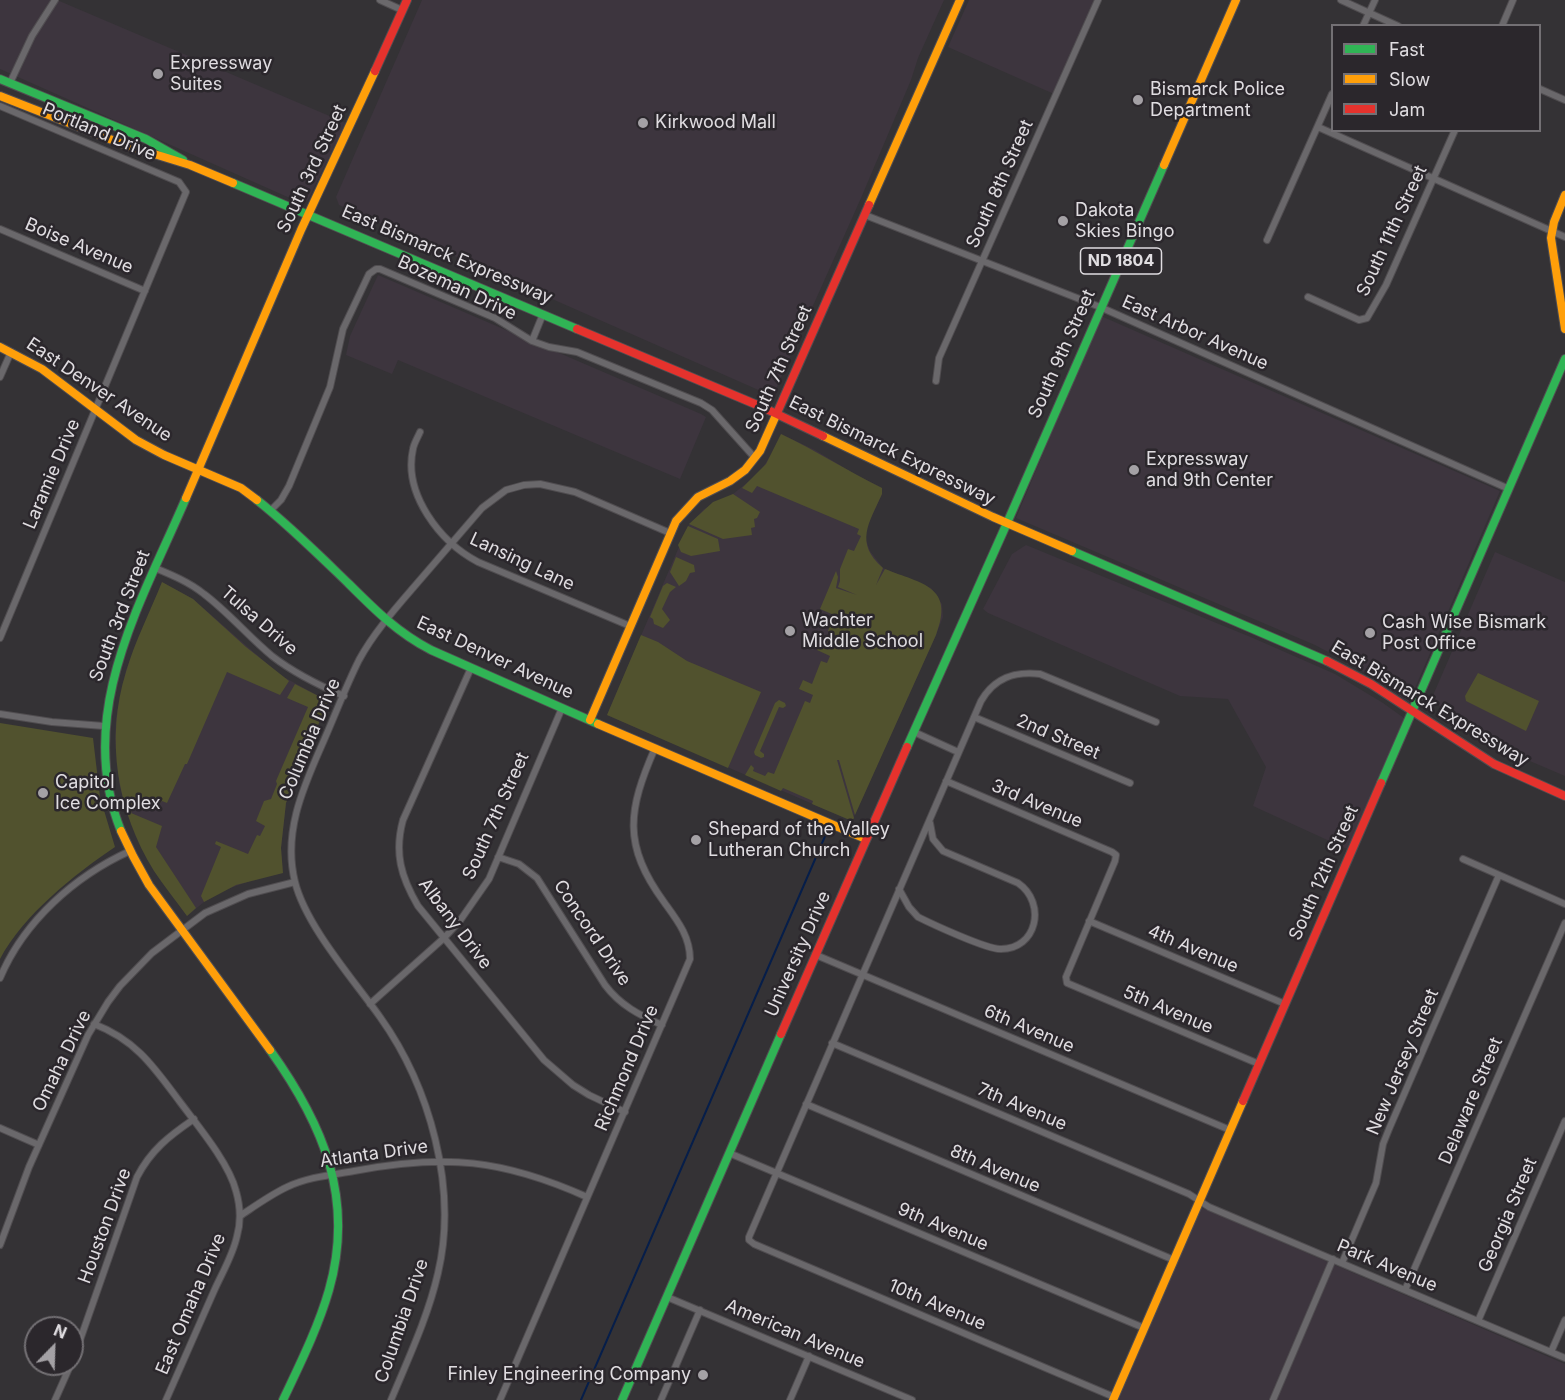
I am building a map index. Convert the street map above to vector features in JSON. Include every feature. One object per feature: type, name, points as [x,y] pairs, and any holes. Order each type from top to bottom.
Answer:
[{"type":"street","points":[[0,91],[7,90],[27,46],[55,0]]},
{"type":"street","points":[[380,0],[402,10]]},
{"type":"street","name":"South 3rd Street","points":[[283,1400],[318,1322],[333,1272],[339,1215],[330,1159],[320,1130],[291,1076],[149,885],[130,851],[115,813],[109,787],[104,726],[107,698],[114,669],[155,568],[309,214],[407,0]]},
{"type":"street","name":"South 7th Street","points":[[590,720],[670,533],[682,513],[698,497],[738,476],[755,458],[766,440],[960,0]]},
{"type":"street","name":"South 8th Street","points":[[936,381],[939,358],[1098,0]]},
{"type":"street","name":"South 9th Street","points":[[1007,523],[1236,0]]},
{"type":"street","points":[[1341,0],[1394,24]]},
{"type":"street","points":[[1365,24],[1375,0]]},
{"type":"street","points":[[1503,24],[1513,0]]},
{"type":"street","name":"East Bismarck Expressway","points":[[0,79],[146,139],[190,165]]},
{"type":"street","points":[[1541,89],[1565,100]]},
{"type":"street","name":"East Bismarck Expressway","points":[[0,96],[125,145],[190,165],[777,413],[1007,523],[1327,660],[1371,684],[1494,764],[1565,796]]},
{"type":"street","points":[[1267,240],[1331,96]]},
{"type":"street","name":"Portland Drive","points":[[0,106],[179,182],[184,188]]},
{"type":"street","points":[[1318,127],[1565,237]]},
{"type":"street","name":"South 11th Street","points":[[1308,297],[1359,320],[1367,318],[1386,285],[1454,132]]},
{"type":"street","name":"Laramie Drive","points":[[0,638],[185,196],[184,188]]},
{"type":"street","points":[[1565,195],[1552,231],[1565,329]]},
{"type":"street","name":"East Arbor Avenue","points":[[865,215],[1100,307],[1509,489]]},
{"type":"street","name":"Boise Avenue","points":[[0,229],[146,291]]},
{"type":"street","name":"Bozeman Drive","points":[[271,510],[281,500],[289,486],[330,387],[343,329],[372,271],[380,269],[495,318],[532,341],[577,352],[701,403],[712,410],[755,458]]},
{"type":"street","points":[[532,341],[543,314]]},
{"type":"street","name":"East Denver Avenue","points":[[0,347],[42,369],[136,440],[164,455],[241,488],[271,510],[387,621],[408,638],[562,708],[866,839]]},
{"type":"street","points":[[0,377],[11,351]]},
{"type":"street","name":"South 12th Street","points":[[1113,1398],[1565,359]]},
{"type":"street","name":"Lansing Lane","points":[[420,432],[413,448],[412,466],[417,492],[430,519],[451,544],[478,562],[630,626]]},
{"type":"street","name":"Columbia Drive","points":[[391,1400],[411,1353],[437,1275],[443,1234],[443,1188],[430,1119],[406,1059],[314,925],[303,904],[295,882],[292,844],[298,802],[360,659],[387,621],[482,508],[506,490],[540,484],[575,492],[670,533]]},
{"type":"street","name":"University Drive","points":[[622,1400],[866,839],[1007,523]]},
{"type":"street","name":"Tulsa Drive","points":[[155,568],[202,592],[271,655],[289,668],[320,687],[344,696]]},
{"type":"street","name":"Albany Drive","points":[[471,668],[403,820],[398,844],[400,868],[418,906],[544,1060],[589,1095],[625,1112]]},
{"type":"street","points":[[776,1172],[958,752],[988,690],[999,680],[1011,675],[1033,673],[1048,676],[1156,722]]},
{"type":"street","name":"South 7th Street","points":[[370,1004],[444,938],[475,901],[489,879],[562,708]]},
{"type":"street","points":[[0,714],[52,722],[104,726]]},
{"type":"street","name":"2nd Street","points":[[974,717],[1130,783]]},
{"type":"street","points":[[914,732],[958,752]]},
{"type":"street","name":"Richmond Drive","points":[[500,1400],[690,959],[688,940],[676,919],[650,884],[635,843],[636,799],[640,783],[655,748]]},
{"type":"street","name":"3rd Avenue","points":[[946,781],[1116,855],[1089,921]]},
{"type":"street","points":[[899,890],[909,907],[918,916],[995,949],[1009,949],[1015,946],[1026,938],[1033,927],[1034,907],[1026,890],[1017,883],[943,851],[933,839],[930,819]]},
{"type":"street","points":[[0,978],[25,936],[61,896],[95,870],[130,851]]},
{"type":"street","name":"Concord Drive","points":[[498,857],[519,864],[537,878],[605,985],[618,1000],[641,1016],[662,1025]]},
{"type":"street","points":[[1463,860],[1565,904]]},
{"type":"street","name":"New Jersey Street","points":[[1342,1263],[1376,1183],[1383,1144],[1389,1129],[1499,875]]},
{"type":"street","name":"Omaha Drive","points":[[0,1245],[39,1145],[94,1024],[120,987],[152,953],[205,913],[248,894],[295,882]]},
{"type":"street","name":"4th Avenue","points":[[1089,921],[1285,1004]]},
{"type":"street","name":"5th Avenue","points":[[1089,921],[1065,982],[1259,1064]]},
{"type":"street","name":"Delaware Street","points":[[1405,1290],[1565,923]]},
{"type":"street","name":"6th Avenue","points":[[816,955],[1230,1130]]},
{"type":"street","name":"East Omaha Drive","points":[[94,1024],[120,1035],[142,1053],[194,1119],[232,1179],[236,1191],[240,1216],[234,1246],[166,1400]]},
{"type":"street","name":"7th Avenue","points":[[832,1043],[1178,1189],[1199,1201]]},
{"type":"street","name":"8th Avenue","points":[[806,1104],[1174,1260]]},
{"type":"street","name":"Houston Drive","points":[[84,1329],[137,1177],[144,1164],[162,1142],[194,1119]]},
{"type":"street","name":"Georgia Street","points":[[1478,1321],[1565,1121]]},
{"type":"street","points":[[0,1128],[39,1145]]},
{"type":"street","name":"9th Avenue","points":[[729,1153],[1144,1328]]},
{"type":"street","name":"Atlanta Drive","points":[[240,1216],[288,1187],[312,1178],[384,1165],[438,1160],[480,1164],[521,1172],[587,1197]]},
{"type":"street","name":"10th Avenue","points":[[776,1172],[750,1233],[749,1240],[754,1244],[1113,1398]]},
{"type":"street","name":"Park Avenue","points":[[1199,1201],[1565,1358]]},
{"type":"street","points":[[1273,1400],[1333,1259]]},
{"type":"street","name":"American Avenue","points":[[667,1297],[912,1400]]},
{"type":"street","points":[[661,1400],[700,1310]]},
{"type":"street","points":[[1551,1352],[1565,1320]]},
{"type":"street","points":[[790,1400],[809,1356]]},
{"type":"street","name":"Houston Drive","points":[[55,1400],[66,1376]]},
{"type":"shaded area","points":[[0,0],[57,0],[346,123],[308,200],[301,203],[0,69]]},
{"type":"shaded area","name":"Kirkwood Mall","points":[[422,0],[944,0],[861,198],[775,391],[763,392],[339,205],[336,197]]},
{"type":"shaded area","points":[[969,0],[1095,0],[1054,94],[948,47]]},
{"type":"shaded area","points":[[378,275],[706,417],[680,479],[398,360],[392,374],[346,355],[350,336]]},
{"type":"shaded area","points":[[1101,316],[1500,491],[1409,702],[1353,665],[1315,645],[1016,518]]},
{"type":"shaded area","name":"Wachter Middle School","points":[[781,434],[815,450],[882,488],[882,494],[866,529],[865,537],[870,551],[883,568],[931,588],[942,604],[943,617],[936,635],[852,821],[607,715],[688,526],[704,509],[733,494],[759,473]]},
{"type":"shaded area","points":[[1026,545],[1335,674],[1404,718],[1347,849],[1253,806],[1266,767],[1228,699],[1180,696],[983,609],[1012,554]]},
{"type":"shaded area","points":[[1495,552],[1565,582],[1565,776],[1490,741],[1431,700]]},
{"type":"shaded area","points":[[162,582],[193,599],[280,675],[328,701],[286,803],[281,848],[283,873],[225,890],[204,902],[187,916],[154,870],[127,814],[119,783],[115,739],[116,718],[126,670]]},
{"type":"shaded area","points":[[1200,1207],[1565,1364],[1565,1400],[1117,1400]]},
{"type":"green space","points":[[781,434],[882,488],[882,494],[867,532],[869,550],[883,568],[876,585],[885,569],[932,589],[941,606],[941,619],[936,635],[855,815],[839,760],[837,760],[854,818],[852,821],[812,804],[813,801],[783,788],[781,791],[745,775],[751,765],[754,768],[753,771],[765,776],[768,772],[774,774],[805,701],[810,703],[813,695],[799,689],[803,680],[812,684],[821,661],[827,663],[830,656],[817,650],[823,636],[837,640],[838,637],[828,631],[830,625],[842,628],[844,624],[833,619],[834,615],[820,609],[836,571],[838,577],[836,588],[857,595],[838,587],[840,569],[848,549],[854,551],[861,536],[857,534],[859,529],[757,486],[752,493],[742,488],[766,464]]},
{"type":"green space","points":[[733,494],[760,512],[754,519],[755,527],[751,528],[752,535],[723,539],[689,524],[713,502]]},
{"type":"green space","points":[[688,526],[718,539],[720,551],[691,556],[681,552],[678,545]]},
{"type":"green space","points":[[676,557],[694,565],[695,572],[690,573],[686,581],[679,586],[670,572]]},
{"type":"green space","points":[[162,582],[193,599],[246,647],[289,681],[280,695],[227,672],[187,764],[167,803],[162,801],[158,805],[138,797],[131,813],[162,826],[156,847],[196,908],[187,916],[154,871],[141,848],[123,799],[116,749],[116,723],[126,672]]},
{"type":"green space","points":[[667,583],[676,587],[670,592],[662,609],[670,620],[663,628],[654,624],[650,617],[663,586]]},
{"type":"green space","points":[[641,635],[658,642],[687,661],[761,692],[728,768],[607,715]]},
{"type":"green space","points":[[1478,673],[1539,701],[1526,731],[1466,701],[1465,696]]},
{"type":"green space","points":[[295,684],[328,701],[286,803],[281,848],[283,873],[236,885],[204,902],[201,896],[221,847],[215,844],[216,841],[248,854],[257,835],[260,836],[265,826],[256,821],[264,801],[271,799],[276,781],[308,707],[287,698]]},
{"type":"green space","points":[[779,700],[786,706],[779,707],[760,751],[764,754],[761,758],[754,752],[775,703]]},
{"type":"green space","points":[[0,723],[93,738],[100,797],[115,847],[83,870],[36,911],[0,959]]},
{"type":"waterway","points":[[581,1400],[826,834]]},
{"type":"traffic: fast","points":[[0,79],[146,139],[183,160]]},
{"type":"traffic: fast","points":[[1007,523],[1164,165]]},
{"type":"traffic: fast","points":[[233,183],[577,329]]},
{"type":"traffic: fast","points":[[1381,783],[1565,359]]},
{"type":"traffic: fast","points":[[121,831],[108,787],[105,744],[109,702],[119,660],[133,619],[186,498]]},
{"type":"traffic: fast","points":[[257,500],[397,629],[431,650],[598,724]]},
{"type":"traffic: fast","points":[[907,747],[1007,523]]},
{"type":"traffic: fast","points":[[1072,551],[1327,661]]},
{"type":"traffic: fast","points":[[622,1400],[781,1034]]},
{"type":"traffic: fast","points":[[270,1050],[289,1078],[319,1134],[336,1193],[338,1224],[336,1256],[325,1304],[283,1400]]},
{"type":"traffic: slow","points":[[869,205],[960,0]]},
{"type":"traffic: slow","points":[[1164,165],[1236,0]]},
{"type":"traffic: slow","points":[[186,498],[301,230],[375,71]]},
{"type":"traffic: slow","points":[[0,96],[125,145],[190,165],[233,183]]},
{"type":"traffic: slow","points":[[1565,195],[1554,222],[1551,238],[1565,329]]},
{"type":"traffic: slow","points":[[0,347],[42,369],[136,440],[164,455],[241,488],[257,500]]},
{"type":"traffic: slow","points":[[590,720],[676,521],[698,497],[730,481],[745,470],[760,451],[777,413]]},
{"type":"traffic: slow","points":[[823,436],[993,517],[1072,551]]},
{"type":"traffic: slow","points":[[598,724],[866,839]]},
{"type":"traffic: slow","points":[[121,831],[149,885],[270,1050]]},
{"type":"traffic: slow","points":[[1113,1400],[1243,1101]]},
{"type":"traffic: jam","points":[[375,71],[407,0]]},
{"type":"traffic: jam","points":[[777,413],[869,205]]},
{"type":"traffic: jam","points":[[577,329],[762,407],[823,436]]},
{"type":"traffic: jam","points":[[1327,661],[1371,684],[1494,764],[1565,796]]},
{"type":"traffic: jam","points":[[781,1034],[907,747]]},
{"type":"traffic: jam","points":[[1243,1101],[1381,783]]},
{"type":"place","name":"Expressway Suites","points":[[158,74]]},
{"type":"place","name":"Bismarck Police Department","points":[[1138,100]]},
{"type":"place","name":"Kirkwood Mall","points":[[643,123]]},
{"type":"place","name":"Dakota Skies Bingo","points":[[1063,221]]},
{"type":"place","name":"Expressway and 9th Center","points":[[1134,470]]},
{"type":"place","name":"Wachter Middle School","points":[[790,631]]},
{"type":"place","name":"Cash Wise Bismark Post Office","points":[[1370,633]]},
{"type":"place","name":"Capitol Ice Complex","points":[[43,793]]},
{"type":"place","name":"Shepard of the Valley Lutheran Church","points":[[696,840]]},
{"type":"place","name":"Finley Engineering Company","points":[[703,1375]]}]
